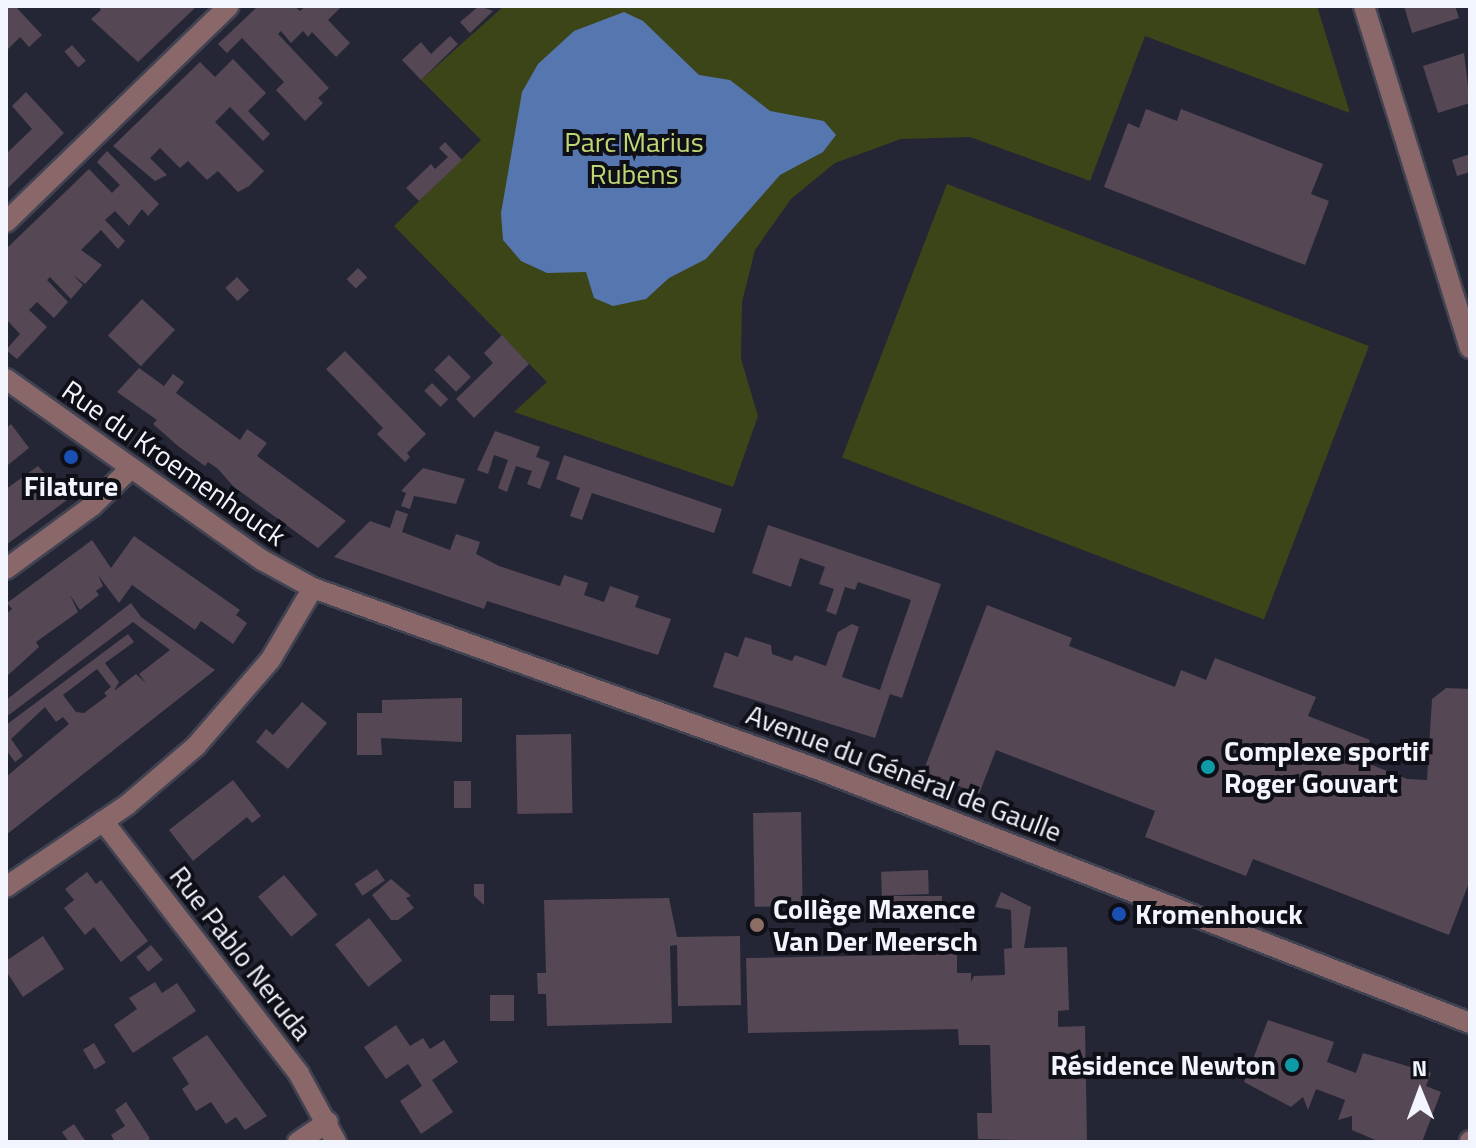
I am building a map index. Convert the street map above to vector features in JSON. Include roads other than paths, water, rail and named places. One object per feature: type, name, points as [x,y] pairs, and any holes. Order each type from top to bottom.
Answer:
[{"type":"street","points":[[6,222],[229,6]]},
{"type":"street","points":[[1364,6],[1470,348]]},
{"type":"street","name":"Rue du Kroemenhouck","points":[[6,379],[262,560],[313,588]]},
{"type":"street","points":[[6,569],[92,506],[131,468]]},
{"type":"street","points":[[6,887],[103,821],[211,730],[283,642],[313,588]]},
{"type":"street","name":"Avenue du Général de Gaulle","points":[[313,588],[806,765],[1470,1023]]},
{"type":"street","name":"Rue Pablo Neruda","points":[[103,821],[299,1074],[328,1122],[336,1142]]},
{"type":"street","points":[[298,1142],[328,1122]]},
{"type":"water","points":[[624,12],[643,21],[699,75],[730,80],[770,111],[824,121],[836,135],[823,152],[780,175],[706,259],[669,278],[646,299],[613,306],[594,298],[586,272],[547,273],[521,261],[503,240],[501,213],[522,92],[538,64],[574,31]]},
{"type":"place","name":"Filature","points":[[71,457]]},
{"type":"place","name":"Complexe sportif Roger Gouvart","points":[[1208,767]]},
{"type":"place","name":"Kromenhouck","points":[[1119,914]]},
{"type":"place","name":"Collège Maxence Van Der Meersch","points":[[757,925]]},
{"type":"place","name":"Résidence Newton","points":[[1292,1065]]},
{"type":"park label","name":"Parc Marius Rubens","points":[[634,158]]}]
